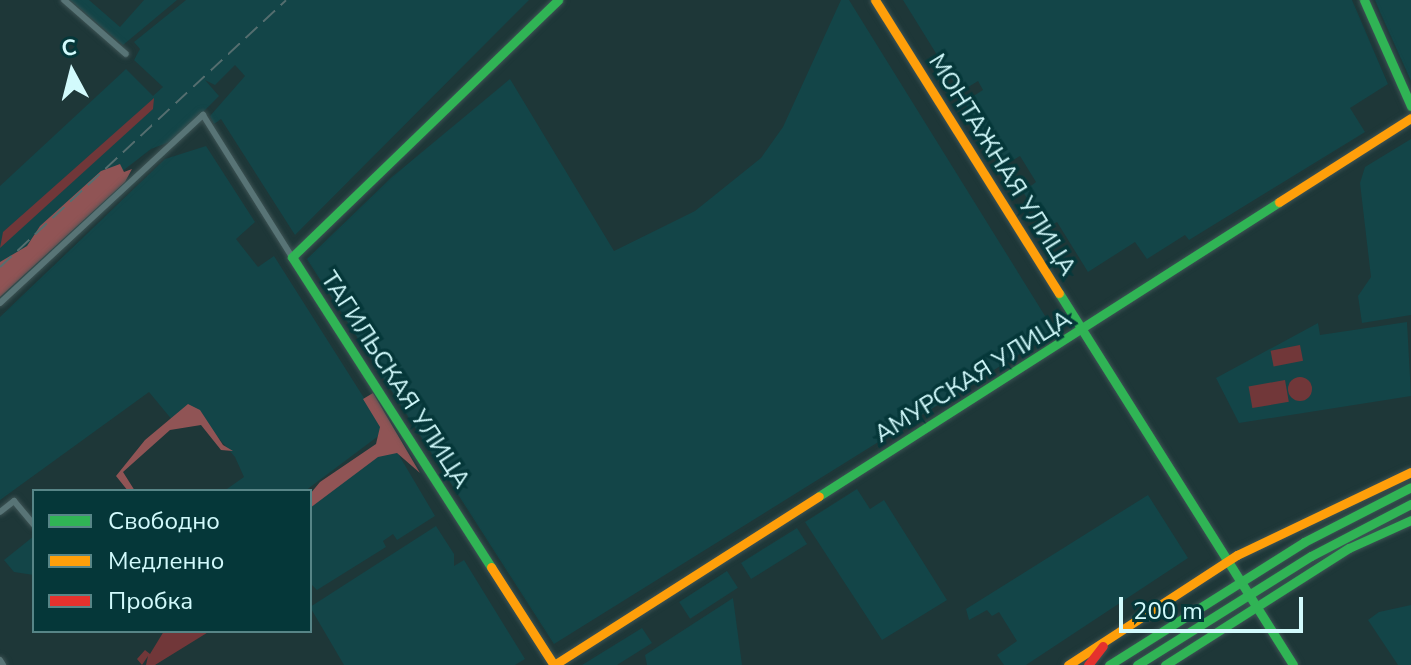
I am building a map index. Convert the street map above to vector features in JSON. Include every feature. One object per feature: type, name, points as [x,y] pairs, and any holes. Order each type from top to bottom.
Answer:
[{"type":"street","points":[[64,0],[126,54]]},
{"type":"street","points":[[292,257],[558,0]]},
{"type":"street","name":"МОНТАЖНАЯ УЛИЦА","points":[[875,0],[1293,665]]},
{"type":"street","points":[[1364,0],[1411,106]]},
{"type":"street","name":"ТАГИЛЬСКАЯ УЛИЦА","points":[[0,303],[203,115],[554,665]]},
{"type":"street","name":"АМУРСКАЯ УЛИЦА","points":[[554,665],[1083,331],[1411,118]]},
{"type":"street","points":[[1068,665],[1227,561],[1411,472]]},
{"type":"street","points":[[1109,665],[1348,516],[1411,487]]},
{"type":"street","points":[[0,512],[14,501],[32,523]]},
{"type":"street","points":[[1137,665],[1248,595],[1411,504]]},
{"type":"street","points":[[1392,513],[1411,511]]},
{"type":"street","points":[[1165,665],[1349,548],[1411,520]]},
{"type":"street","points":[[1088,665],[1108,640]]},
{"type":"shaded area","points":[[70,0],[89,0],[120,27],[144,0],[177,0],[123,45]]},
{"type":"shaded area","points":[[186,0],[529,0],[295,235],[221,119],[214,124],[210,116],[245,76],[235,65],[215,85],[205,80],[219,96],[202,113],[172,141],[151,149],[116,176],[0,291],[0,186],[126,69],[153,96],[163,87],[134,60],[140,49],[134,42]]},
{"type":"shaded area","points":[[841,0],[849,0],[1055,332],[554,644],[307,259],[392,177],[510,79],[614,251],[695,211],[761,158],[783,127]]},
{"type":"shaded area","points":[[903,0],[1352,0],[1388,84],[1350,108],[1365,132],[1189,240],[1185,235],[1147,259],[1135,242],[1088,272],[1057,222],[1046,228],[1023,192],[1036,182],[1020,156],[1004,165],[964,102],[983,90],[978,81],[960,92]]},
{"type":"shaded area","points":[[1375,0],[1411,0],[1411,81],[1380,12]]},
{"type":"shaded area","points":[[154,98],[153,109],[0,248],[3,232]]},
{"type":"shaded area","points":[[1411,139],[1411,315],[1362,323],[1358,296],[1371,277],[1360,183],[1365,167]]},
{"type":"shaded area","points":[[206,146],[255,222],[236,239],[258,267],[274,256],[385,431],[308,489],[227,489],[244,477],[235,457],[196,412],[178,427],[149,392],[0,500],[0,317],[165,159]]},
{"type":"shaded area","points":[[120,164],[124,172],[132,169],[125,182],[0,297],[0,262],[27,246],[40,226],[101,171]]},
{"type":"shaded area","points":[[1407,322],[1411,396],[1239,423],[1216,378],[1318,323],[1320,335]]},
{"type":"shaded area","points":[[1300,345],[1303,361],[1274,366],[1271,351]]},
{"type":"shaded area","points":[[1300,377],[1308,381],[1312,389],[1308,397],[1300,401],[1292,397],[1288,389],[1292,381]]},
{"type":"shaded area","points":[[1285,380],[1289,402],[1252,408],[1249,386]]},
{"type":"shaded area","points":[[373,393],[420,473],[397,453],[378,457],[312,506],[312,492],[320,482],[376,444],[380,427],[363,399]]},
{"type":"shaded area","points":[[188,404],[200,410],[223,445],[233,451],[221,450],[201,425],[170,430],[123,472],[134,489],[126,489],[116,476],[145,440]]},
{"type":"shaded area","points":[[390,440],[435,516],[397,540],[393,534],[383,541],[386,547],[317,590],[312,585],[312,497]]},
{"type":"shaded area","points":[[857,489],[870,509],[884,500],[947,600],[882,640],[805,522]]},
{"type":"shaded area","points":[[1148,495],[1188,558],[1026,665],[1004,665],[997,655],[1017,641],[999,612],[992,616],[987,610],[969,620],[966,609]]},
{"type":"shaded area","points":[[436,526],[454,554],[454,566],[464,560],[525,659],[515,665],[344,665],[312,606]]},
{"type":"shaded area","points":[[797,528],[807,544],[751,579],[741,563]]},
{"type":"shaded area","points":[[32,538],[32,575],[14,572],[4,560]]},
{"type":"shaded area","points":[[727,571],[738,588],[690,619],[679,602]]},
{"type":"shaded area","points":[[733,598],[742,665],[647,665],[645,655]]},
{"type":"shaded area","points":[[1411,605],[1411,665],[1398,665],[1368,620],[1379,612]]},
{"type":"shaded area","points":[[642,628],[652,643],[617,665],[582,665]]},
{"type":"shaded area","points":[[163,633],[207,633],[155,665],[146,665],[148,656],[142,665],[137,659],[145,650],[150,654]]},
{"type":"railway","points":[[0,267],[286,0]]},
{"type":"traffic: fast","points":[[491,567],[292,257],[558,0]]},
{"type":"traffic: fast","points":[[1364,0],[1411,106]]},
{"type":"traffic: fast","points":[[819,496],[1279,202]]},
{"type":"traffic: fast","points":[[1059,293],[1293,665]]},
{"type":"traffic: fast","points":[[1109,665],[1304,542],[1411,487]]},
{"type":"traffic: fast","points":[[1137,665],[1311,556],[1411,504]]},
{"type":"traffic: fast","points":[[1165,665],[1349,548],[1411,520]]},
{"type":"traffic: slow","points":[[875,0],[1059,293]]},
{"type":"traffic: slow","points":[[1279,202],[1411,118]]},
{"type":"traffic: slow","points":[[1068,665],[1237,555],[1411,472]]},
{"type":"traffic: slow","points":[[491,567],[554,665],[819,496]]},
{"type":"traffic: jam","points":[[1088,665],[1103,646]]}]
